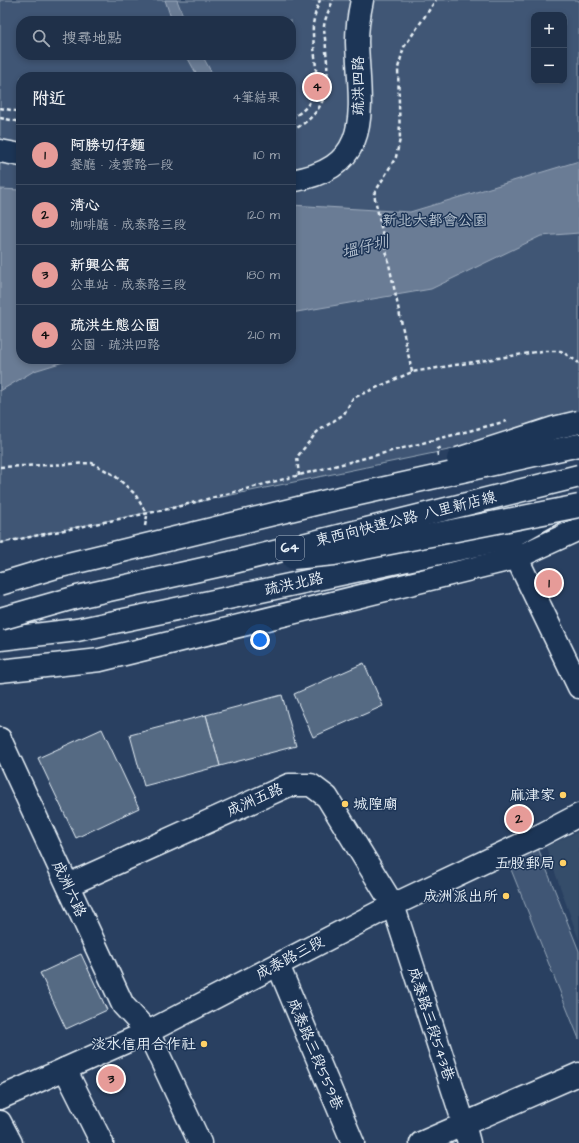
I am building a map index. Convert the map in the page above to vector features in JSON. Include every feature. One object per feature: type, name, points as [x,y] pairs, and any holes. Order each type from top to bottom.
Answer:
[{"type":"main road","name":"疏洪四路","points":[[296,180],[318,173],[337,163],[349,151],[356,136],[361,93],[357,41],[362,0]]},
{"type":"main road","points":[[0,151],[16,154]]},
{"type":"main road","points":[[327,501],[554,428],[579,422]]},
{"type":"main road","name":"64","points":[[0,584],[56,567],[327,501],[579,445]]},
{"type":"main road","name":"東西向快速公路 八里新店線","points":[[0,619],[77,597],[230,563],[579,476]]},
{"type":"main road","name":"疏洪北路","points":[[511,548],[579,499]]},
{"type":"main road","points":[[230,563],[334,554],[579,506]]},
{"type":"main road","name":"疏洪北路","points":[[0,671],[100,660],[579,529]]},
{"type":"main road","name":"疏洪北路","points":[[0,639],[76,630],[511,548],[579,541]]},
{"type":"main road","points":[[511,548],[579,687]]},
{"type":"main road","name":"成洲六路","points":[[0,739],[123,1005],[148,1032],[200,1143]]},
{"type":"main road","name":"成洲五路","points":[[68,885],[289,785],[311,785],[327,796],[393,905]]},
{"type":"main road","name":"成泰路三段","points":[[0,1098],[148,1032],[393,905],[529,842],[579,815]]},
{"type":"main road","name":"成泰路三段543巷","points":[[393,905],[466,1134]]},
{"type":"main road","name":"成泰路三段559巷","points":[[278,965],[353,1143]]},
{"type":"main road","points":[[65,1069],[102,1143]]},
{"type":"main road","points":[[421,1143],[466,1134],[579,1074]]},
{"type":"main road","points":[[0,1122],[11,1143]]},
{"type":"path","points":[[296,115],[307,108],[314,97],[316,55],[313,24],[320,0]]},
{"type":"path","points":[[296,128],[304,124],[319,110],[326,92],[328,65],[324,25],[333,0]]},
{"type":"path","points":[[412,372],[374,194],[396,158],[400,139],[398,68],[404,47],[436,0]]},
{"type":"path","points":[[0,108],[16,111]]},
{"type":"path","points":[[0,118],[16,121]]},
{"type":"path","points":[[299,476],[298,457],[317,432],[344,414],[353,398],[412,372],[542,351],[561,351],[579,363]]},
{"type":"path","points":[[0,543],[169,509],[513,419]]},
{"type":"path","points":[[0,467],[92,464],[114,475],[135,494],[145,511]]},
{"type":"shaded area","points":[[579,831],[579,940],[546,847]]},
{"type":"green space","name":"新北大都會公園","points":[[0,0],[579,0],[579,414],[487,442],[0,543]]},
{"type":"green space","points":[[538,848],[579,951],[579,1039],[508,862]]},
{"type":"water","points":[[165,0],[177,0],[183,16],[170,16]]},
{"type":"water","points":[[189,60],[205,60],[211,72],[195,72]]},
{"type":"water","name":"塭仔圳","points":[[579,161],[579,233],[541,236],[431,289],[296,312],[296,205],[410,212]]},
{"type":"water","points":[[0,189],[16,190],[16,364],[57,364],[34,371],[0,391]]},
{"type":"building","points":[[364,663],[383,706],[313,737],[294,694]]},
{"type":"building","points":[[282,695],[296,746],[220,766],[206,715]]},
{"type":"building","points":[[206,715],[220,766],[144,786],[130,735]]},
{"type":"building","points":[[102,729],[139,808],[76,838],[38,758]]},
{"type":"building","points":[[81,954],[107,1010],[66,1029],[40,973]]},
{"type":"place","name":"疏洪生態公園","points":[[317,87]]},
{"type":"place","name":"阿勝切仔麵","points":[[549,583]]},
{"type":"place","name":"麻津家","points":[[563,795]]},
{"type":"place","name":"城隍廟","points":[[345,804]]},
{"type":"place","name":"清心","points":[[519,819]]},
{"type":"place","name":"五股郵局","points":[[563,863]]},
{"type":"place","name":"成洲派出所","points":[[506,896]]},
{"type":"place","name":"淡水信用合作社","points":[[204,1044]]},
{"type":"place","name":"新興公寓","points":[[111,1079]]}]
